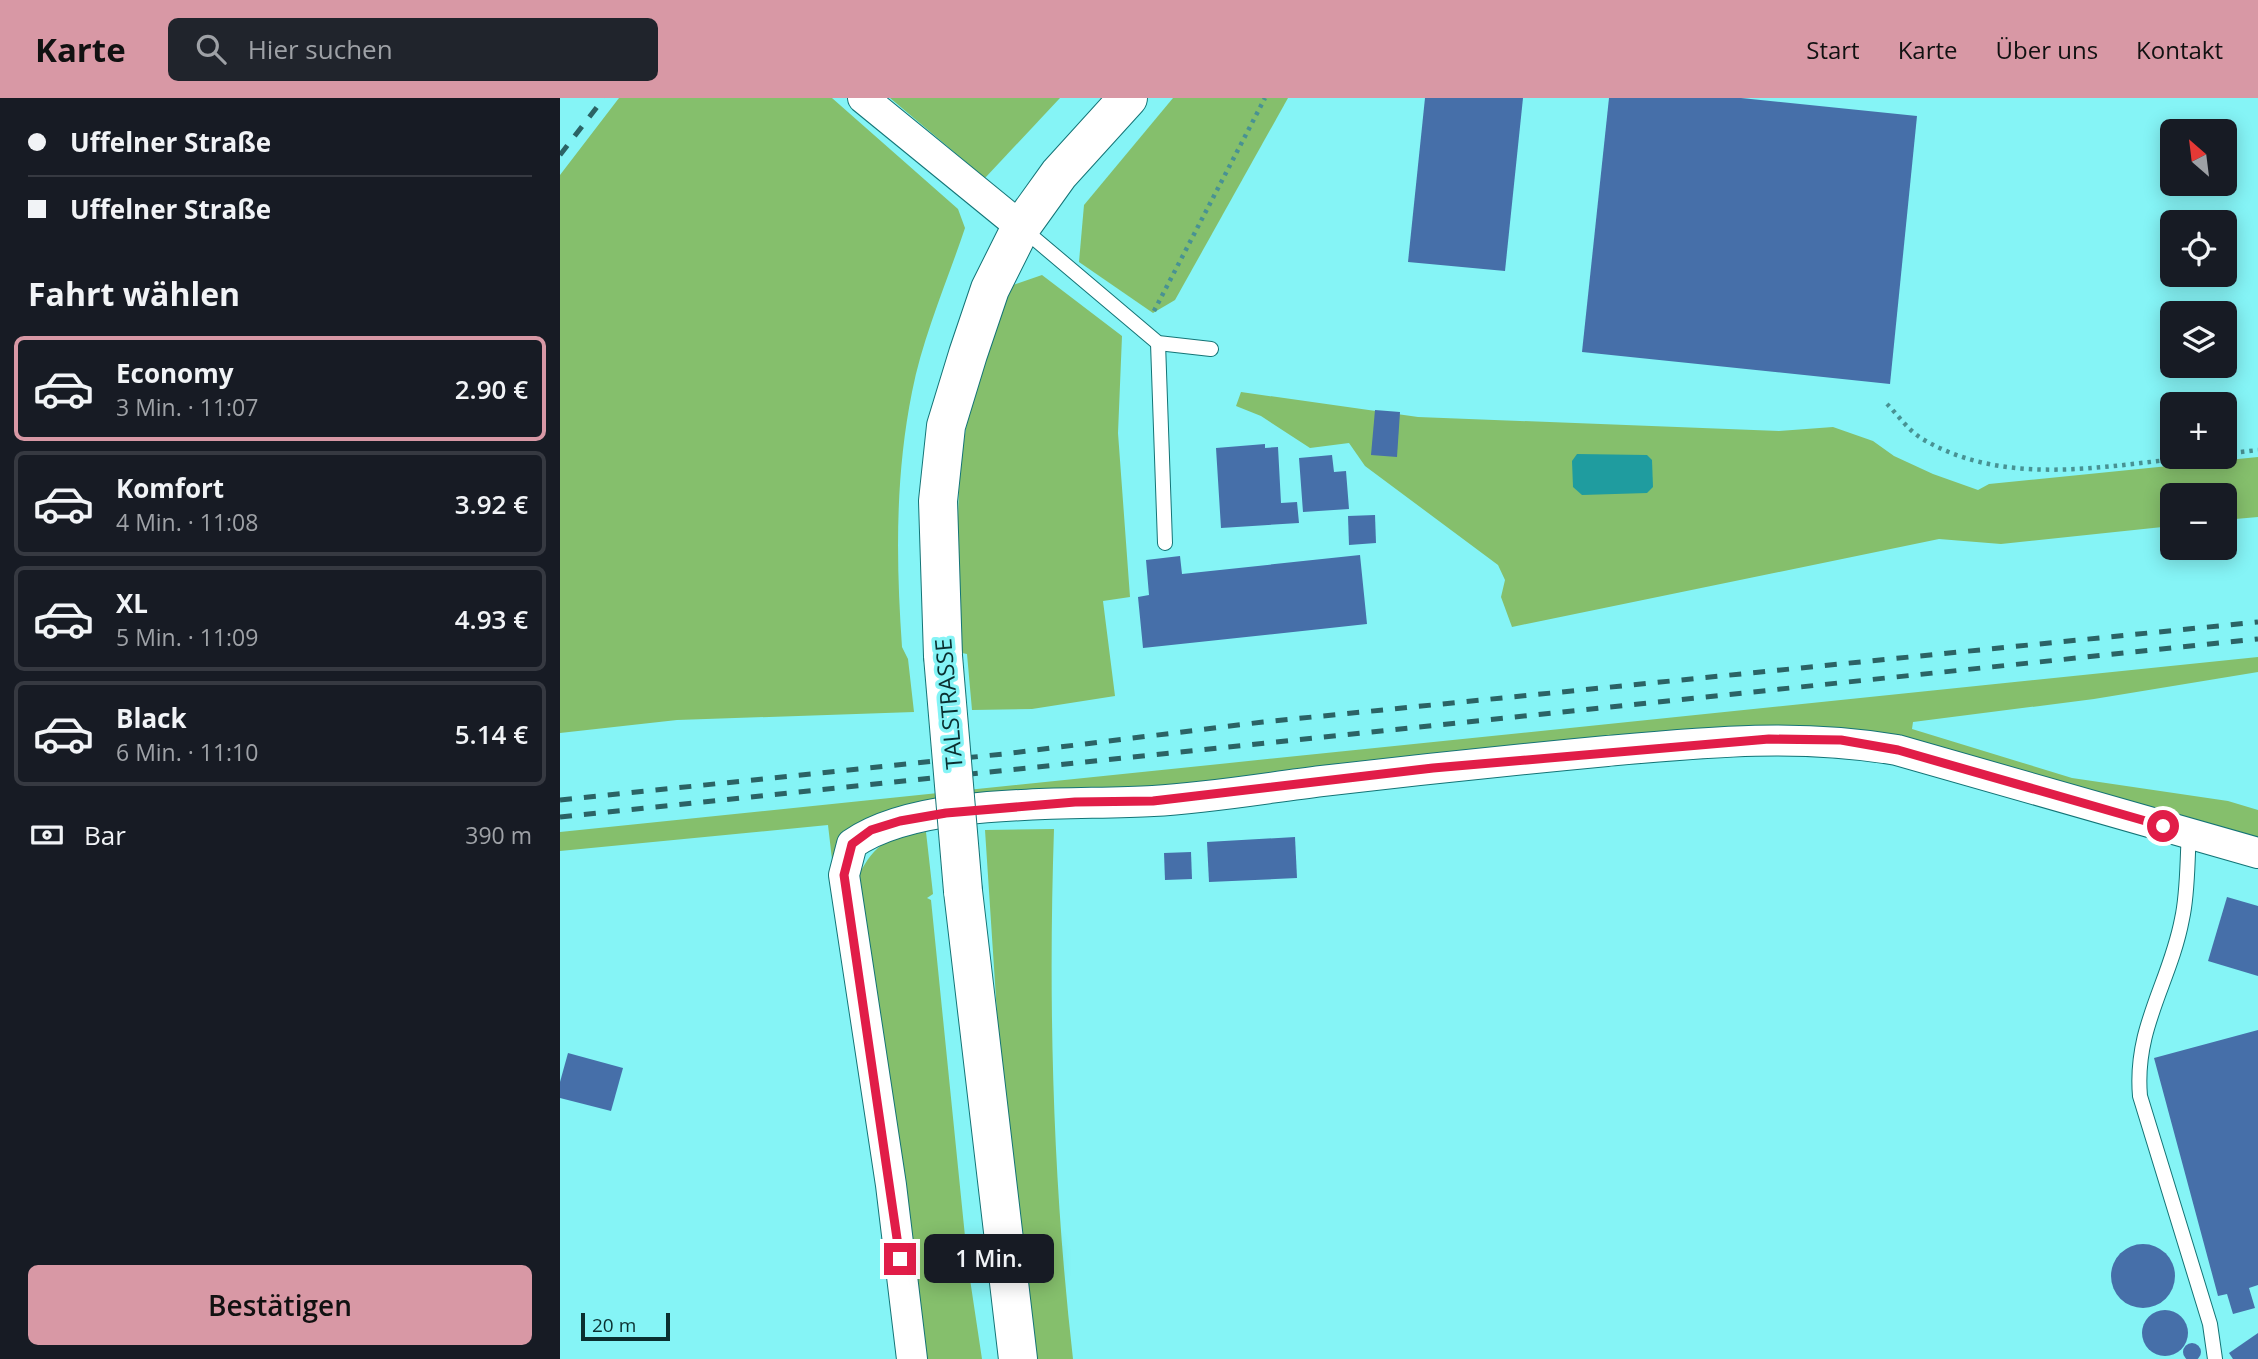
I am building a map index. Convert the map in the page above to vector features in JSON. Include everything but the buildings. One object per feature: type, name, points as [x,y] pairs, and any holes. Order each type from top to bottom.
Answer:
[{"type":"street","points":[[863,98],[1021,227]]},
{"type":"street","name":"TALSTRASSE","points":[[1018,1359],[963,891],[943,656],[938,501],[946,426],[990,289],[1021,227],[1059,174],[1128,98]]},
{"type":"street","points":[[912,1359],[891,1185],[844,875],[852,844],[871,830],[900,821],[946,813],[1075,802],[1153,801],[1433,768],[1769,739],[1841,740],[1898,750],[2258,853]]},
{"type":"lane","points":[[1021,227],[1158,342],[1211,349]]},
{"type":"lane","points":[[1158,342],[1165,543]]},
{"type":"lane","points":[[2189,834],[2182,920],[2143,1036],[2137,1066],[2140,1096],[2210,1324],[2215,1359]]},
{"type":"path","points":[[1144,330],[1265,98]]},
{"type":"path","points":[[1887,404],[1919,437],[1962,458],[1983,464],[2015,469],[2085,469],[2160,461]]},
{"type":"path","points":[[2237,452],[2258,450]]},
{"type":"green space","points":[[619,98],[832,98],[958,209],[965,228],[922,350],[902,456],[898,519],[900,615],[902,647],[908,659],[914,712],[677,720],[560,733],[560,175]]},
{"type":"green space","points":[[890,98],[1060,98],[985,178]]},
{"type":"green space","points":[[1173,98],[1288,98],[1175,300],[1153,313],[1079,262],[1084,205]]},
{"type":"green space","points":[[1042,275],[1122,336],[1118,433],[1130,597],[1103,601],[1115,696],[1032,709],[972,710],[967,654],[962,653],[958,559],[959,496],[965,434],[978,376],[1006,296],[1013,285]]},
{"type":"green space","points":[[1241,392],[1418,417],[1779,431],[1833,427],[1873,441],[1894,456],[1933,474],[1978,490],[1989,484],[2160,467],[2160,469],[2237,469],[2237,459],[2258,457],[2258,517],[2237,519],[2237,483],[2160,483],[2160,527],[2001,544],[1939,539],[1512,627],[1501,597],[1505,580],[1498,565],[1365,466],[1349,443],[1310,448],[1261,416],[1236,406]]},
{"type":"green space","points":[[2258,657],[2258,672],[2094,699],[1913,722],[1912,729],[2072,778],[2228,801],[2258,810],[2258,846],[1864,738],[1269,776],[891,814],[833,868],[828,825],[560,851],[560,832]]},
{"type":"green space","points":[[1054,829],[1054,1094],[1061,1227],[1073,1359],[1035,1359],[1002,1090],[985,830]]},
{"type":"green space","points":[[926,832],[933,894],[927,898],[931,900],[968,1266],[982,1359],[921,1359],[854,883],[868,860],[881,846],[899,837]]},
{"type":"water","points":[[1577,454],[1647,455],[1652,460],[1653,487],[1647,493],[1582,495],[1573,487],[1572,461]]},
{"type":"railway","points":[[560,155],[604,98]]},
{"type":"railway","points":[[560,800],[1003,754],[1263,722],[2258,622]]},
{"type":"railway","points":[[560,817],[2258,639]]},
{"type":"route","points":[[900,1259],[844,875],[852,844],[871,830],[900,821],[946,813],[1075,802],[1153,801],[1433,768],[1701,742],[1769,739],[1841,740],[1898,750],[2163,826]]}]
